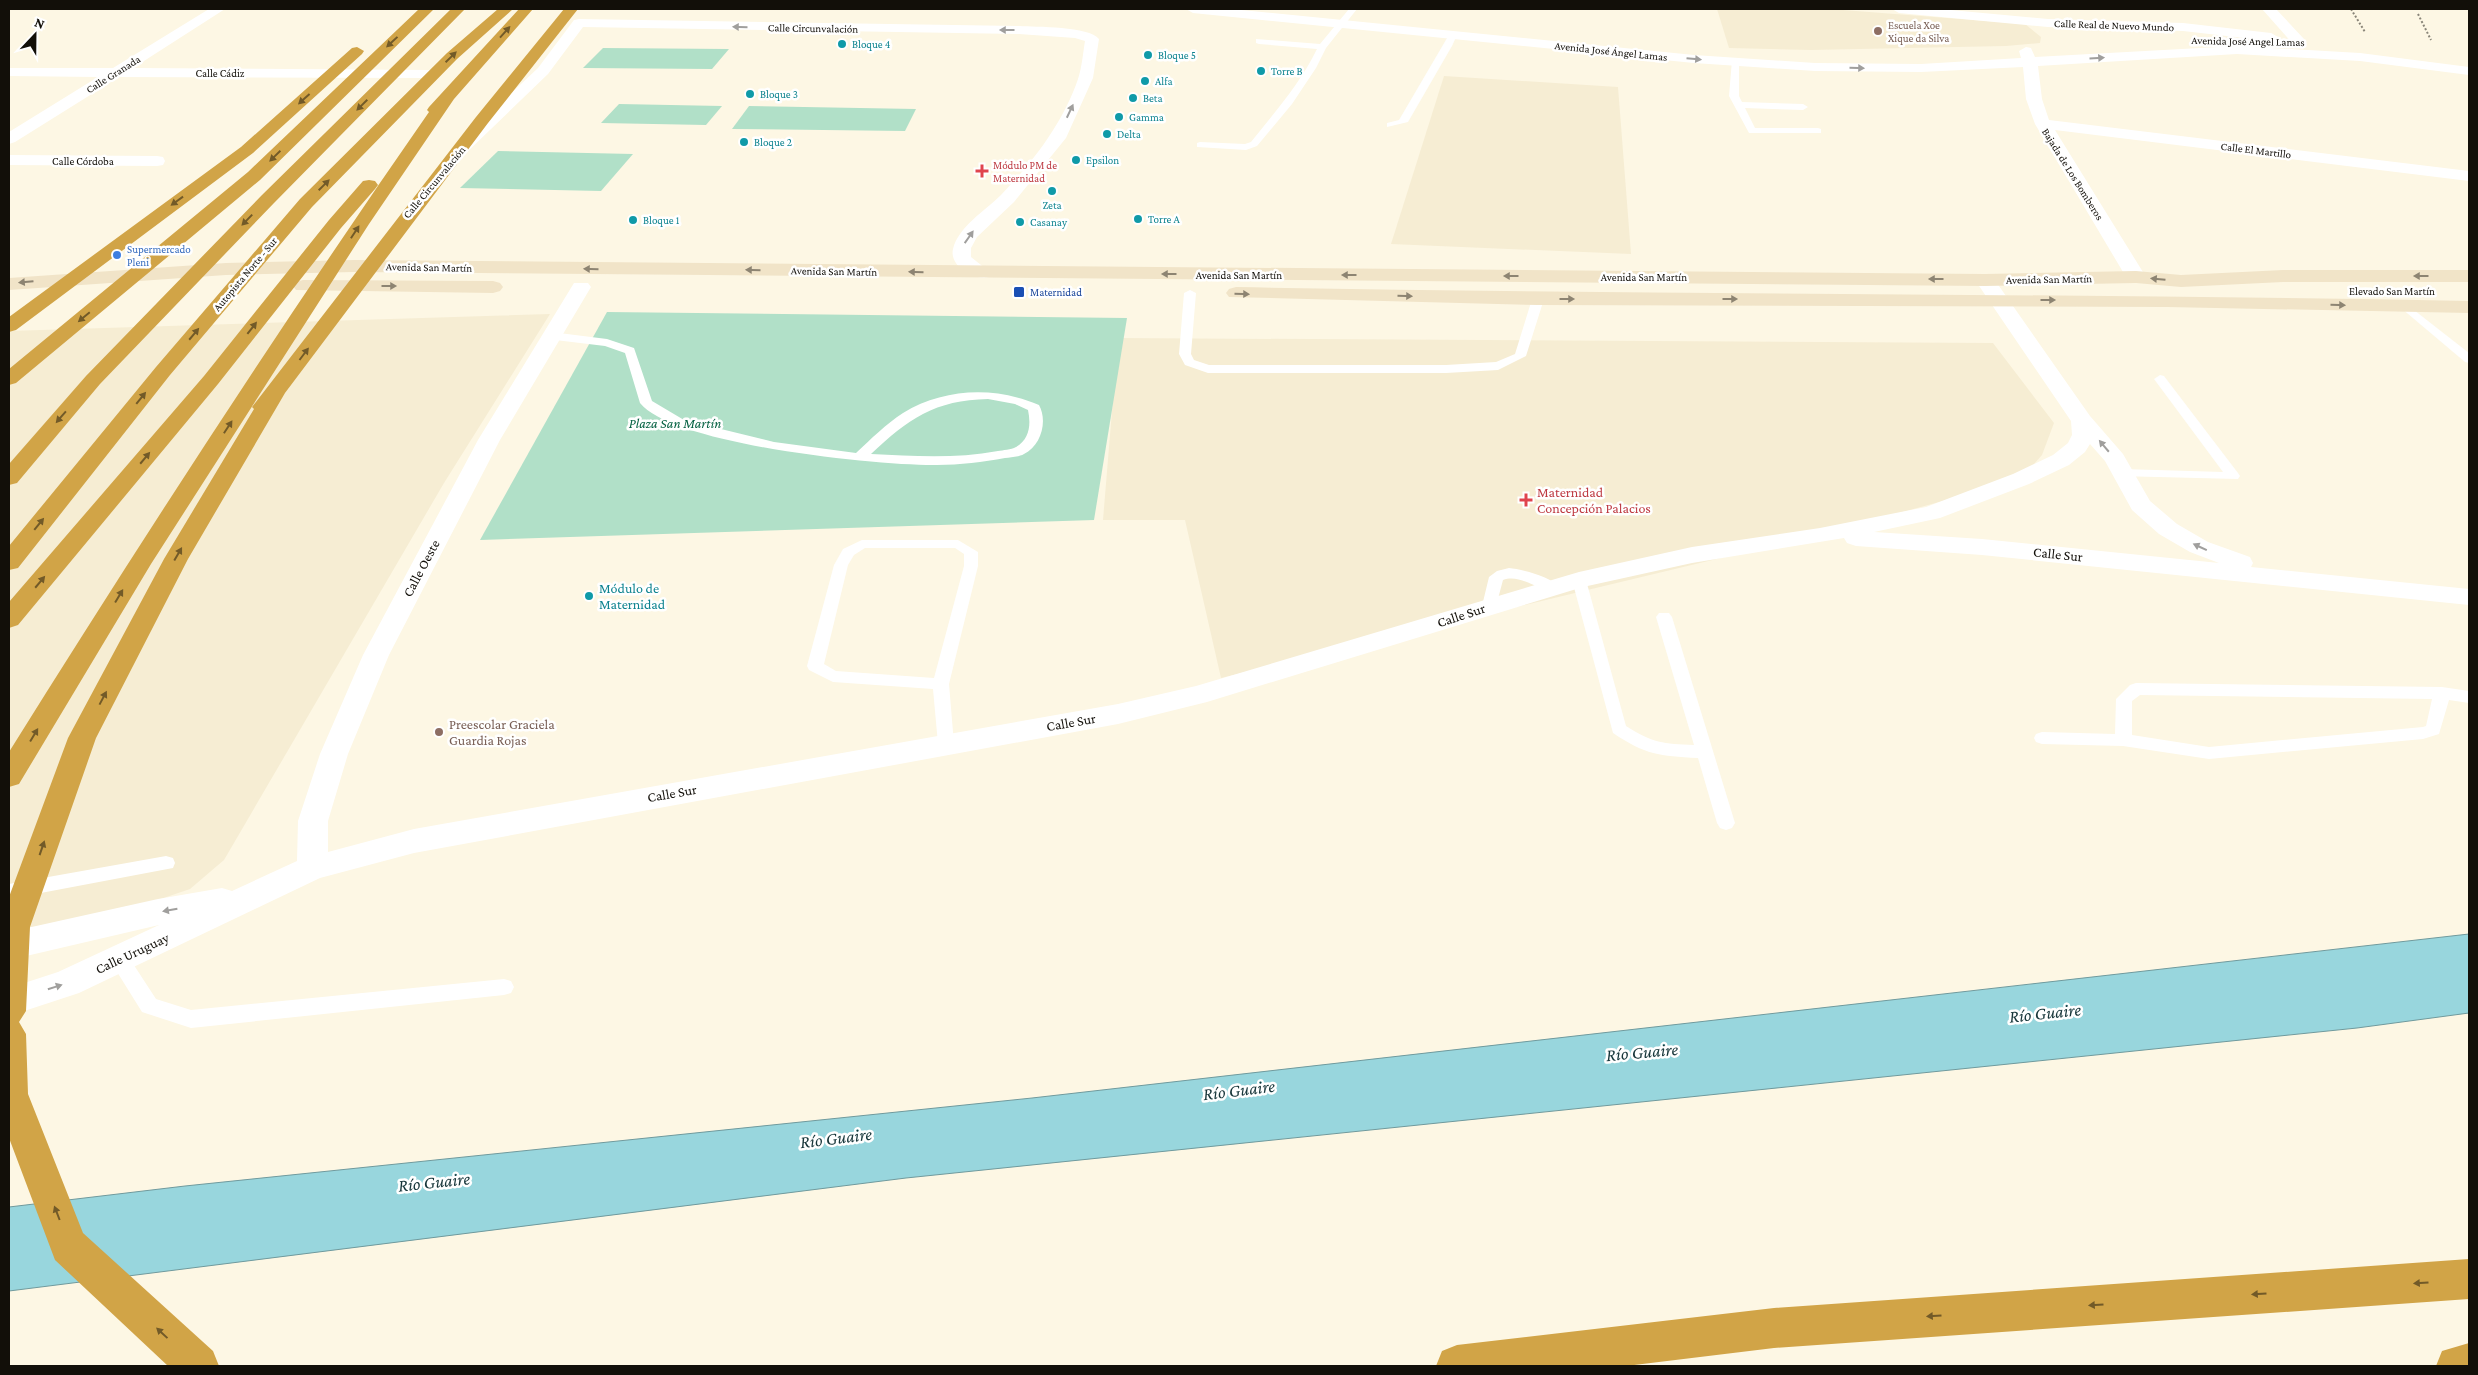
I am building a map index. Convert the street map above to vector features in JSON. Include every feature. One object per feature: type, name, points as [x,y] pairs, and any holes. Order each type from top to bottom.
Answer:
[{"type":"highway","points":[[391,21],[406,9]]},
{"type":"highway","points":[[9,379],[254,176],[427,9]]},
{"type":"highway","points":[[9,478],[93,380],[268,199],[458,9]]},
{"type":"highway","name":"Autopista Norte - Sur","points":[[9,562],[163,371],[306,203],[452,56],[506,9]]},
{"type":"highway","points":[[9,619],[211,380],[335,224],[526,9]]},
{"type":"highway","points":[[192,483],[221,460],[476,128],[575,16]]},
{"type":"highway","points":[[9,326],[246,150],[369,40]]},
{"type":"highway","points":[[9,776],[138,564],[360,224],[447,98]]},
{"type":"highway","points":[[9,1012],[14,927],[82,738],[176,559],[274,392]]},
{"type":"highway","points":[[9,1034],[10,1094],[69,1246],[198,1366]]},
{"type":"highway","points":[[1457,1366],[1774,1328],[2469,1279]]},
{"type":"highway","points":[[2457,1366],[2469,1364]]},
{"type":"main road","name":"Avenida San Martín","points":[[9,284],[226,269],[354,266],[980,285],[1985,280],[2136,277],[2181,281],[2283,276],[2469,276]]},
{"type":"main road","points":[[2181,281],[2314,290]]},
{"type":"main road","name":"Avenida San Martín","points":[[9,302],[129,293],[278,286],[512,287]]},
{"type":"main road","points":[[2167,301],[2314,290]]},
{"type":"main road","name":"Elevado San Martín","points":[[2314,290],[2469,292]]},
{"type":"main road","name":"Avenida San Martín","points":[[1170,292],[1538,299],[2167,301],[2469,307]]},
{"type":"street","name":"Calle Granada","points":[[9,139],[218,9]]},
{"type":"street","points":[[575,16],[586,9]]},
{"type":"street","name":"Avenida José Ángel Lamas","points":[[1193,9],[1348,15],[1454,35],[1735,62],[1863,69],[2028,57]]},
{"type":"street","name":"Avenida José Ángel Lamas","points":[[1302,9],[1620,41],[1781,54],[1880,57],[2028,57]]},
{"type":"street","name":"Calle Real de Nuevo Mundo","points":[[1899,9],[1966,12],[2048,23],[2082,16],[2226,30],[2299,42]]},
{"type":"street","points":[[2269,9],[2299,42]]},
{"type":"street","name":"Calle Circunvalación","points":[[354,266],[372,258],[454,156],[543,71],[557,55],[575,16],[1019,30],[1078,34],[1092,39],[1086,78],[1058,138],[1008,198],[970,234],[962,248],[962,258],[980,285]]},
{"type":"street","name":"Calle Real de Nuevo Mundo","points":[[2048,23],[2065,47]]},
{"type":"street","name":"Avenida José Angel Lamas","points":[[2028,57],[2065,47],[2220,39],[2299,42],[2376,48],[2469,60]]},
{"type":"street","name":"Avenida José Angel Lamas","points":[[2065,47],[2190,52],[2280,51],[2360,57],[2469,71]]},
{"type":"street","name":"Bajada de Los Bomberos","points":[[2028,57],[2034,99],[2042,124],[2136,277]]},
{"type":"street","name":"Calle Cádiz","points":[[9,72],[431,74]]},
{"type":"street","name":"Calle El Martillo","points":[[2042,124],[2469,176]]},
{"type":"street","name":"Calle Córdoba","points":[[9,160],[156,161]]},
{"type":"street","name":"Calle Sur","points":[[1985,280],[2082,421],[2115,460],[2140,504],[2168,529],[2199,547],[2242,564],[2296,578]]},
{"type":"street","name":"Calle Oeste","points":[[312,868],[313,821],[334,754],[376,655],[489,440],[581,287]]},
{"type":"street","name":"Calle Sur","points":[[312,868],[414,841],[1118,714],[1196,695],[1579,580],[1692,555],[1820,536],[1932,513],[2021,480],[2061,460],[2077,447],[2083,435],[2082,421]]},
{"type":"street","name":"Calle Sur","points":[[1820,536],[1982,547],[2469,597]]},
{"type":"street","name":"Calle Uruguay","points":[[9,1002],[67,983],[312,868]]},
{"type":"street","name":"Calle Uruguay","points":[[9,946],[158,912],[253,895]]},
{"type":"lane","points":[[1200,145],[1246,147],[1254,144],[1289,102],[1312,68],[1322,48],[1348,15]]},
{"type":"lane","points":[[1390,125],[1403,122],[1454,35]]},
{"type":"lane","points":[[1259,41],[1322,48]]},
{"type":"lane","points":[[1735,62],[1734,96],[1752,130],[1818,131]]},
{"type":"lane","points":[[1739,105],[1803,107]]},
{"type":"lane","points":[[1190,293],[1186,354],[1189,362],[1208,369],[1446,369],[1498,366],[1520,356],[1538,299]]},
{"type":"lane","points":[[2405,306],[2469,359]]},
{"type":"lane","points":[[551,336],[607,343],[630,351],[646,403],[679,423],[774,446],[859,457],[937,461],[981,458],[1020,451],[1033,438],[1037,422],[1034,408],[1019,400],[977,395],[935,401],[909,415],[859,457]]},
{"type":"lane","points":[[2122,473],[2233,476],[2160,379]]},
{"type":"lane","points":[[941,684],[833,676],[815,666],[818,646],[841,565],[848,552],[862,544],[958,544],[970,552],[970,566],[941,684],[946,744]]},
{"type":"lane","points":[[1579,580],[1619,729],[1642,744],[1664,750],[1705,752]]},
{"type":"lane","points":[[1664,617],[1726,823]]},
{"type":"lane","points":[[2123,740],[2124,699],[2136,689],[2442,693],[2469,697]]},
{"type":"lane","points":[[2042,738],[2123,740],[2209,752],[2423,733],[2432,730],[2442,693]]},
{"type":"lane","points":[[9,892],[166,863]]},
{"type":"lane","points":[[119,959],[149,1006],[191,1019],[504,988]]},
{"type":"path","points":[[2351,9],[2376,48]]},
{"type":"path","points":[[2418,14],[2439,56]]},
{"type":"shaded area","name":"Escuela Xoe Xique da Silva","points":[[1717,9],[1830,9],[2025,24],[2041,37],[2040,43],[2006,46],[1811,50],[1729,48]]},
{"type":"shaded area","points":[[1444,76],[1618,87],[1631,254],[1391,244]]},
{"type":"shaded area","points":[[550,314],[444,483],[224,860],[190,889],[140,906],[9,940],[9,331]]},
{"type":"shaded area","name":"Maternidad Concepción Palacios","points":[[1118,338],[1993,343],[2054,423],[2042,455],[2020,480],[1829,532],[1221,678],[1185,520],[1103,520]]},
{"type":"green space","points":[[603,48],[729,49],[712,69],[583,68]]},
{"type":"green space","points":[[619,104],[722,106],[706,125],[601,123]]},
{"type":"green space","points":[[749,106],[916,109],[905,131],[732,129]]},
{"type":"green space","points":[[498,151],[633,154],[601,191],[460,188]]},
{"type":"green space","name":"Plaza San Martín","points":[[607,312],[1127,318],[1094,520],[480,540]]},
{"type":"water","name":"Río Guaire","points":[[2469,934],[2469,1013],[2357,1028],[906,1178],[9,1291],[9,1207],[185,1186],[1032,1098]]},
{"type":"place","name":"Escuela Xoe Xique da Silva","points":[[1878,31]]},
{"type":"place","name":"Bloque 4","points":[[842,44]]},
{"type":"place","name":"Bloque 5","points":[[1148,55]]},
{"type":"place","name":"Torre B","points":[[1261,71]]},
{"type":"place","name":"Alfa","points":[[1145,81]]},
{"type":"place","name":"Bloque 3","points":[[750,94]]},
{"type":"place","name":"Beta","points":[[1133,98]]},
{"type":"place","name":"Gamma","points":[[1119,117]]},
{"type":"place","name":"Delta","points":[[1107,134]]},
{"type":"place","name":"Bloque 2","points":[[744,142]]},
{"type":"place","name":"Epsilon","points":[[1076,160]]},
{"type":"place","name":"Módulo PM de Maternidad","points":[[982,171]]},
{"type":"place","name":"Zeta","points":[[1052,191]]},
{"type":"place","name":"Torre A","points":[[1138,219]]},
{"type":"place","name":"Bloque 1","points":[[633,220]]},
{"type":"place","name":"Casanay","points":[[1020,222]]},
{"type":"place","name":"Supermercado Pleni","points":[[117,255]]},
{"type":"place","name":"Maternidad","points":[[1019,292]]},
{"type":"place","name":"Maternidad Concepción Palacios","points":[[1526,500]]},
{"type":"place","name":"Módulo de Maternidad","points":[[589,596]]},
{"type":"place","name":"Preescolar Graciela Guardia Rojas","points":[[439,732]]}]
